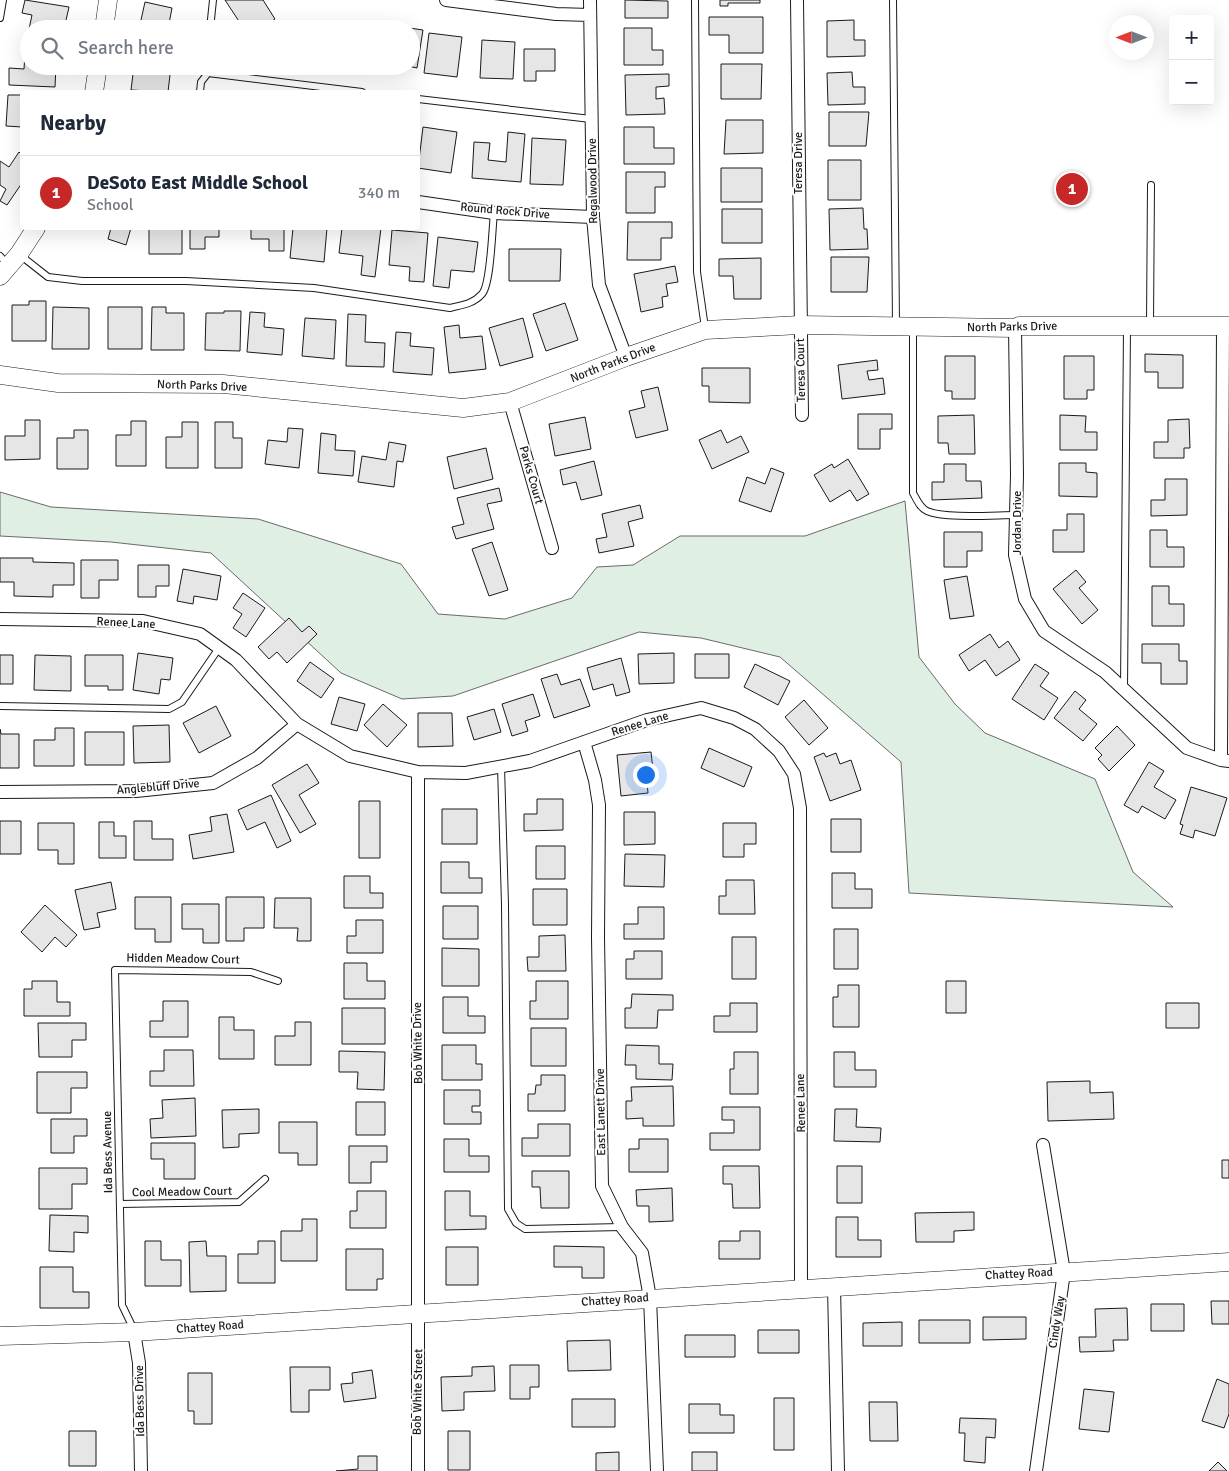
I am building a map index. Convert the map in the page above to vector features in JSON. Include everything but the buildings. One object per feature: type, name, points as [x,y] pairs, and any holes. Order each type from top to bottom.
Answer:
[{"type":"street","points":[[105,20],[108,0]]},
{"type":"street","points":[[446,0],[556,14],[590,15]]},
{"type":"street","name":"Regalwood Drive","points":[[590,0],[593,217],[599,285],[626,357]]},
{"type":"street","name":"Teresa Drive","points":[[797,0],[800,325]]},
{"type":"street","points":[[94,90],[97,75]]},
{"type":"street","name":"Round Rock Drive","points":[[420,202],[494,213],[593,217]]},
{"type":"street","points":[[7,263],[34,230]]},
{"type":"street","name":"North Parks Drive","points":[[0,375],[58,383],[223,384],[463,408],[510,402],[626,357],[705,330],[800,325],[1016,328],[1018,326],[1226,326]]},
{"type":"street","name":"Teresa Court","points":[[800,325],[802,415]]},
{"type":"street","points":[[1225,760],[1226,326]]},
{"type":"street","name":"Jordan Drive","points":[[1016,328],[1016,555],[1025,598],[1044,631],[1105,672],[1187,748],[1225,760]]},
{"type":"street","name":"Parks Court","points":[[510,402],[552,548]]},
{"type":"street","name":"Renee Lane","points":[[0,620],[143,621],[192,632],[236,660],[297,724],[350,756],[418,772],[466,773],[530,761],[647,720],[701,708],[734,718],[755,729],[779,751],[794,774],[800,808],[801,1288]]},
{"type":"street","name":"Anglebluff Drive","points":[[0,792],[136,791],[213,783],[258,758],[297,724]]},
{"type":"street","name":"East Lanett Drive","points":[[584,742],[598,805],[602,1186],[622,1228],[642,1253],[650,1298],[657,1471]]},
{"type":"street","name":"Bob White Drive","points":[[418,772],[419,1314]]},
{"type":"street","name":"Cindy Way","points":[[1036,1471],[1064,1272],[1043,1145]]},
{"type":"street","name":"Chattey Road","points":[[0,1336],[134,1332],[1229,1262]]},
{"type":"street","points":[[834,1287],[838,1471]]},
{"type":"street","name":"Bob White Street","points":[[418,1471],[419,1314]]},
{"type":"street","name":"Ida Bess Drive","points":[[134,1332],[139,1363],[141,1471]]},
{"type":"lane","points":[[0,18],[3,0]]},
{"type":"lane","points":[[211,20],[213,0]]},
{"type":"lane","points":[[695,0],[697,272],[705,330]]},
{"type":"lane","points":[[893,0],[904,327],[913,493],[916,500],[927,512],[960,516],[1016,515]]},
{"type":"lane","points":[[200,90],[201,82],[205,75]]},
{"type":"lane","points":[[248,75],[349,90]]},
{"type":"lane","points":[[420,99],[592,119]]},
{"type":"lane","points":[[1150,325],[1151,185]]},
{"type":"lane","points":[[7,263],[48,277],[82,281],[186,281],[314,288],[450,308],[471,303],[483,293],[489,266],[494,213]]},
{"type":"lane","points":[[1124,689],[1127,325]]},
{"type":"lane","points":[[0,706],[169,709],[182,702],[219,648]]},
{"type":"lane","points":[[502,766],[506,905],[508,1209],[516,1223],[525,1229],[622,1228]]},
{"type":"lane","name":"Hidden Meadow Court","points":[[115,970],[251,972],[278,981]]},
{"type":"lane","name":"Ida Bess Avenue","points":[[115,970],[122,1306],[134,1332]]},
{"type":"lane","name":"Cool Meadow Court","points":[[120,1204],[239,1202],[264,1180]]},
{"type":"green space","points":[[0,492],[51,507],[258,519],[401,564],[438,614],[505,619],[572,598],[597,567],[633,565],[680,536],[805,536],[905,501],[919,657],[955,704],[985,733],[1095,779],[1133,872],[1173,907],[909,893],[901,762],[780,657],[701,638],[639,632],[453,696],[402,699],[341,673],[211,553],[111,542],[0,536]]},
{"type":"place","name":"DeSoto East Middle School","points":[[1072,189]]}]
